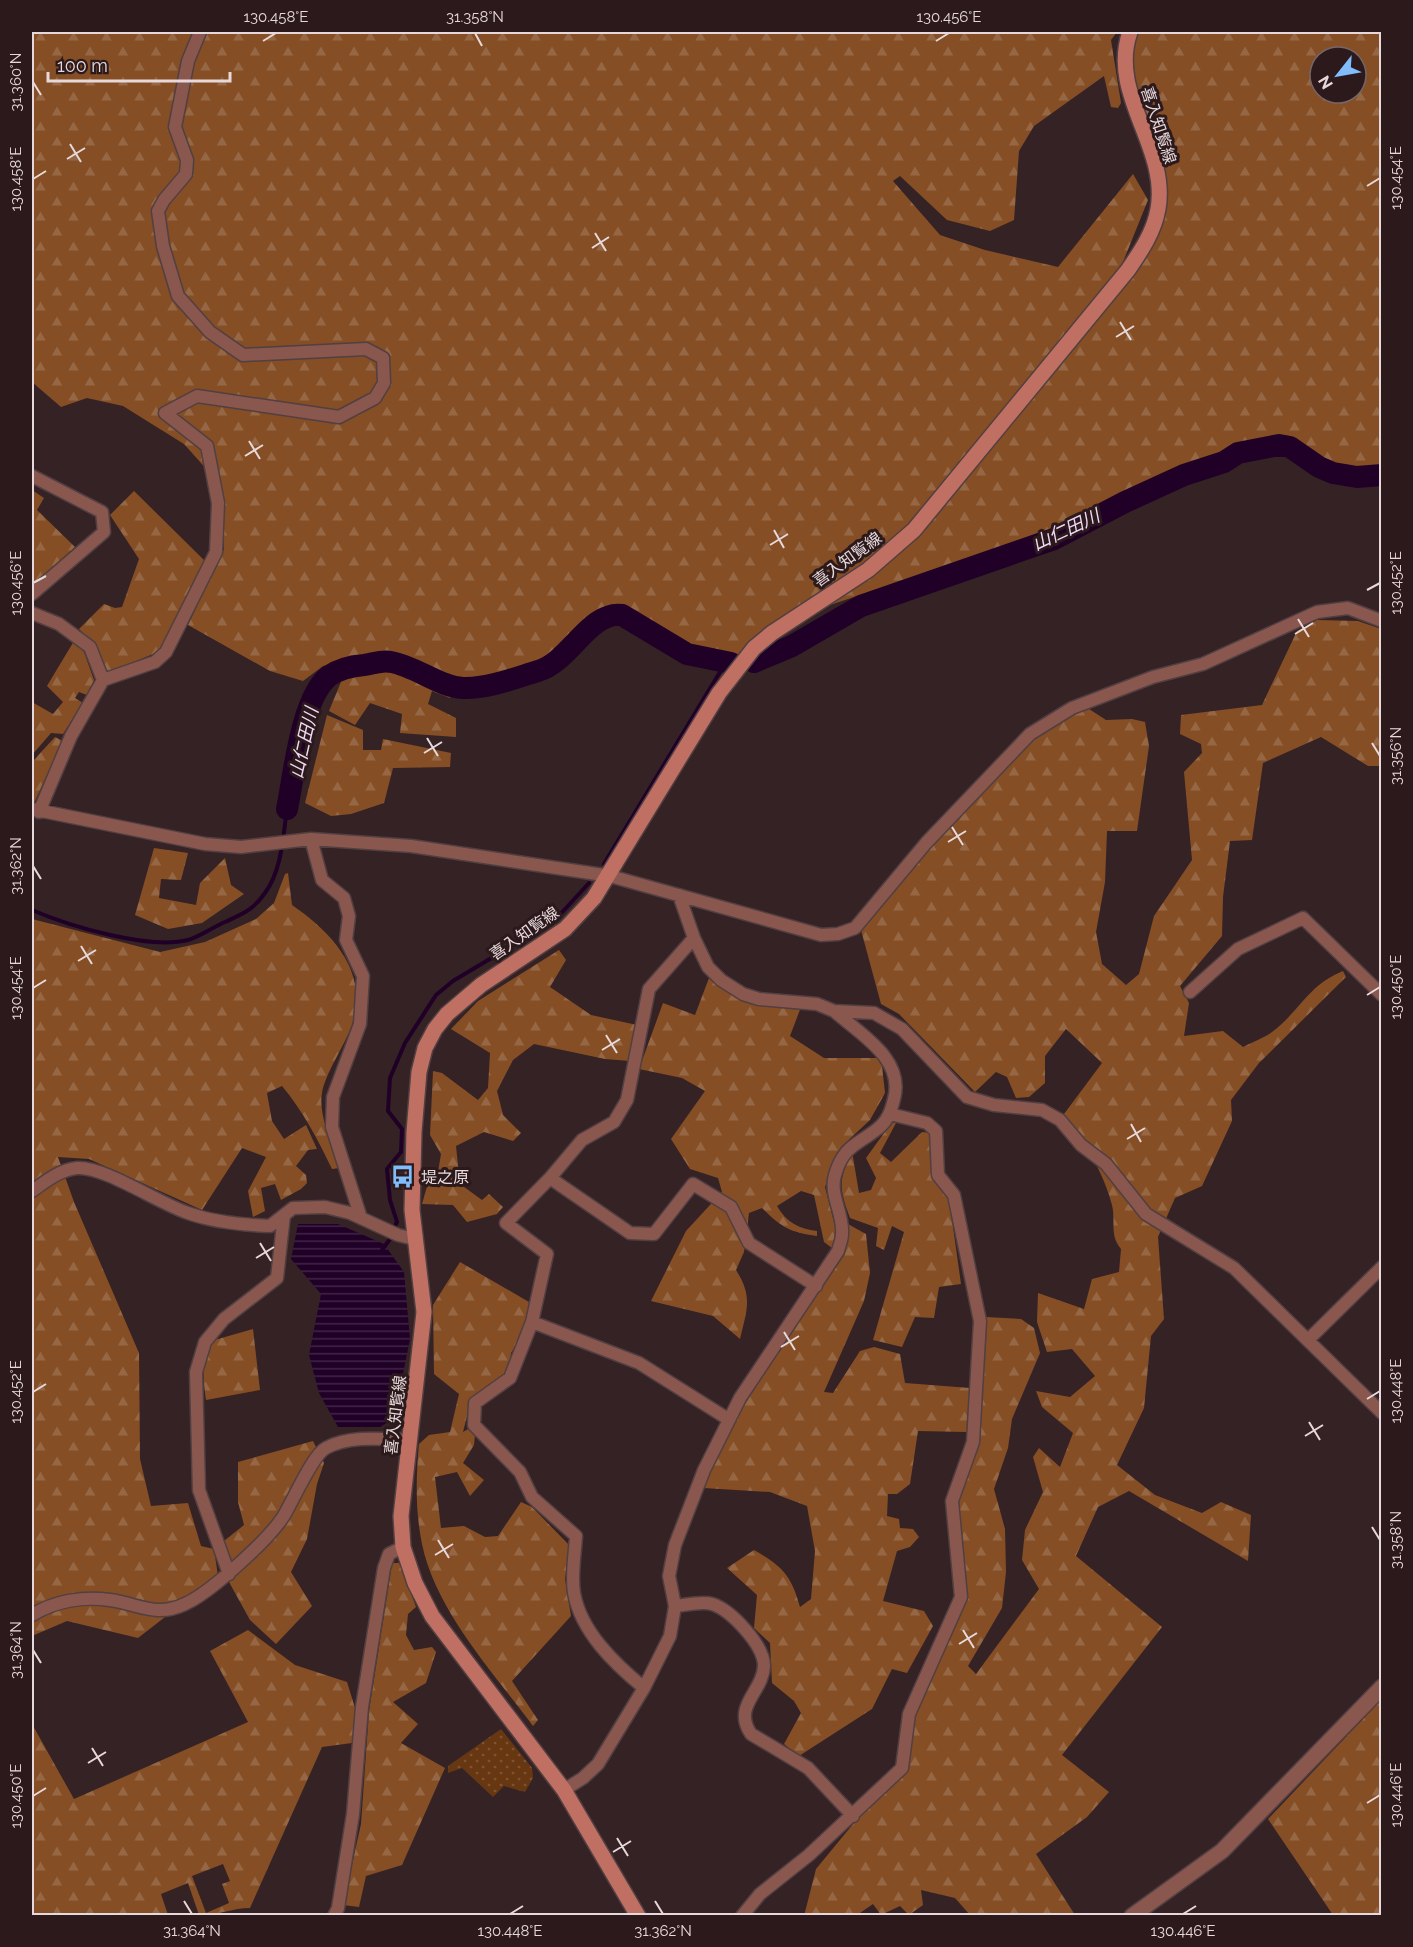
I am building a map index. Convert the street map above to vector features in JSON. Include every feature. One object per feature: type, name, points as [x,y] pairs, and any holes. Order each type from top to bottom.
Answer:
[{"type":"main road","name":"喜入知覧線","points":[[638,1916],[564,1791],[432,1616],[415,1583],[403,1547],[401,1516],[424,1312],[414,1239],[411,1181],[419,1072],[424,1048],[447,1014],[481,985],[566,929],[610,876],[719,693],[754,648],[772,633],[868,570],[914,530],[1113,289],[1144,246],[1158,208],[1159,186],[1154,161],[1125,79],[1126,44],[1130,32]]},
{"type":"street","points":[[200,32],[188,61],[175,128],[187,160],[186,174],[164,200],[158,211],[163,246],[178,296],[210,332],[243,355],[366,349],[383,358],[384,383],[375,398],[339,417],[197,396],[165,413],[207,446],[218,503],[216,552],[166,652],[155,662],[103,680],[71,736],[35,810],[204,844],[241,847],[310,839],[411,846],[610,876],[821,935],[838,934],[855,928],[926,843],[1030,734],[1051,720],[1072,708],[1153,677],[1203,664],[1317,612],[1348,608],[1382,621]]},
{"type":"street","points":[[32,476],[102,512],[104,532],[32,594]]},
{"type":"street","points":[[32,613],[59,624],[90,647],[103,680]]},
{"type":"street","points":[[310,839],[322,880],[344,898],[349,916],[346,940],[363,976],[360,1024],[333,1097],[332,1126],[361,1218]]},
{"type":"street","points":[[564,1791],[598,1764],[644,1688],[670,1636],[675,1606],[669,1576],[675,1545],[728,1419],[838,1251],[843,1232],[834,1196],[834,1177],[846,1150],[878,1128],[890,1114],[897,1089],[894,1070],[884,1055],[834,1011],[817,1004],[759,999],[743,994],[721,980],[708,967],[694,938],[679,895]]},
{"type":"street","points":[[1190,992],[1238,949],[1303,918],[1382,995]]},
{"type":"street","points":[[644,1688],[620,1668],[581,1619],[573,1591],[576,1536],[532,1497],[519,1472],[474,1425],[475,1403],[510,1378],[532,1322],[547,1254],[506,1223],[550,1178],[582,1140],[614,1122],[627,1100],[649,989],[694,938]]},
{"type":"street","points":[[834,1011],[874,1013],[902,1029],[967,1097],[994,1105],[1042,1110],[1060,1120],[1081,1145],[1106,1164],[1146,1214],[1234,1268],[1382,1413]]},
{"type":"street","points":[[742,1916],[760,1894],[809,1856],[902,1768],[909,1714],[961,1597],[952,1501],[973,1442],[980,1321],[954,1195],[938,1175],[936,1131],[927,1123],[890,1114]]},
{"type":"street","points":[[32,1191],[63,1171],[78,1168],[95,1170],[189,1214],[248,1225],[270,1226],[293,1208],[325,1207],[361,1218],[398,1235],[414,1239]]},
{"type":"street","points":[[550,1178],[630,1233],[654,1233],[693,1184],[731,1208],[749,1243],[816,1286]]},
{"type":"street","points":[[229,1574],[199,1490],[196,1372],[205,1342],[224,1320],[277,1278],[284,1215]]},
{"type":"street","points":[[1308,1340],[1382,1267]]},
{"type":"street","points":[[532,1322],[639,1363],[728,1419]]},
{"type":"street","points":[[32,1615],[49,1605],[82,1599],[111,1600],[155,1612],[185,1604],[229,1574],[282,1519],[322,1449],[344,1440],[411,1440]]},
{"type":"street","points":[[340,1913],[353,1814],[362,1707],[384,1568],[389,1554],[403,1547]]},
{"type":"street","points":[[675,1606],[709,1603],[720,1607],[749,1634],[762,1653],[764,1668],[743,1716],[746,1726],[752,1734],[808,1768],[853,1816]]},
{"type":"street","points":[[1132,1916],[1222,1851],[1382,1687]]},
{"type":"shaded area","points":[[298,1224],[338,1224],[384,1244],[404,1272],[410,1339],[400,1389],[390,1421],[380,1427],[338,1427],[319,1393],[309,1355],[321,1294],[291,1259]]},
{"type":"shaded area","points":[[501,1729],[532,1768],[533,1778],[525,1792],[504,1786],[493,1797],[462,1768],[448,1773],[448,1766]]},
{"type":"green space","points":[[32,32],[1117,32],[1111,40],[1121,103],[1118,108],[1111,107],[1104,76],[1034,126],[1019,151],[1014,220],[990,231],[947,220],[900,176],[893,181],[940,235],[985,250],[1058,267],[1133,174],[1148,200],[1119,272],[1127,279],[1156,239],[1164,207],[1163,182],[1158,157],[1136,84],[1133,58],[1136,32],[1381,32],[1381,468],[1366,474],[1333,468],[1286,439],[1235,446],[1158,480],[1058,529],[767,626],[736,659],[710,656],[625,609],[598,612],[569,646],[549,662],[516,673],[459,684],[450,698],[432,691],[428,704],[456,718],[456,737],[400,733],[402,714],[370,703],[355,725],[329,711],[343,677],[335,664],[323,666],[303,681],[270,671],[188,625],[224,549],[218,482],[184,444],[123,406],[87,398],[61,407],[32,382]]},
{"type":"green space","points":[[32,490],[44,498],[37,510],[75,547],[32,586]]},
{"type":"green space","points":[[134,491],[206,562],[163,650],[107,673],[97,647],[79,629],[104,604],[115,608],[122,607],[139,559],[110,515]]},
{"type":"green space","points":[[1317,620],[1358,621],[1381,629],[1381,766],[1368,766],[1321,737],[1263,763],[1252,840],[1230,841],[1223,897],[1222,936],[1180,986],[1189,1003],[1184,1036],[1223,1031],[1243,1047],[1272,1032],[1312,991],[1331,977],[1343,971],[1346,977],[1259,1063],[1231,1100],[1232,1121],[1202,1186],[1175,1198],[1158,1237],[1164,1319],[1151,1336],[1144,1408],[1117,1465],[1155,1495],[1202,1513],[1221,1502],[1251,1515],[1248,1561],[1129,1491],[1098,1507],[1076,1556],[1162,1627],[1062,1755],[1109,1792],[1087,1817],[1036,1854],[1075,1915],[970,1915],[955,1898],[921,1890],[923,1905],[909,1915],[900,1906],[881,1915],[873,1904],[857,1915],[804,1916],[816,1869],[858,1818],[906,1771],[915,1715],[956,1624],[966,1592],[956,1503],[979,1378],[986,1317],[1021,1319],[1034,1328],[1040,1353],[1012,1419],[1008,1448],[994,1489],[1005,1529],[1006,1572],[1002,1608],[968,1666],[976,1674],[1039,1589],[1022,1560],[1025,1530],[1043,1492],[1033,1457],[1039,1448],[1060,1467],[1073,1433],[1042,1407],[1036,1391],[1070,1397],[1095,1376],[1072,1349],[1047,1352],[1037,1322],[1038,1293],[1084,1309],[1092,1279],[1119,1272],[1121,1249],[1115,1238],[1112,1205],[1104,1181],[1085,1145],[1064,1114],[1102,1063],[1066,1029],[1045,1056],[1045,1083],[1029,1097],[1016,1098],[1007,1077],[996,1072],[975,1092],[899,1014],[881,1004],[861,930],[941,835],[1037,734],[1086,707],[1106,720],[1132,719],[1145,722],[1149,746],[1137,831],[1107,831],[1105,882],[1096,932],[1102,964],[1126,985],[1139,974],[1154,916],[1192,860],[1184,772],[1202,753],[1201,744],[1180,734],[1181,715],[1262,705],[1297,631]]},
{"type":"green space","points":[[74,641],[84,652],[94,680],[87,695],[79,692],[75,698],[83,703],[63,734],[51,733],[32,755],[32,702],[53,714],[63,702],[47,686]]},
{"type":"green space","points":[[327,715],[363,730],[363,750],[381,750],[383,739],[451,753],[450,767],[393,768],[384,803],[351,814],[331,816],[305,803]]},
{"type":"green space","points":[[55,737],[63,741],[34,803],[32,802],[32,762]]},
{"type":"green space","points":[[154,848],[188,853],[181,880],[161,879],[159,898],[196,905],[200,883],[225,858],[231,885],[244,894],[202,923],[168,929],[135,915]]},
{"type":"green space","points":[[288,873],[292,905],[322,929],[335,943],[352,974],[356,991],[356,1010],[350,1030],[327,1078],[321,1101],[324,1121],[340,1168],[332,1169],[310,1126],[282,1086],[267,1093],[272,1121],[284,1139],[306,1125],[317,1149],[308,1150],[296,1166],[306,1175],[307,1183],[281,1200],[275,1184],[261,1188],[265,1211],[253,1217],[248,1191],[266,1157],[242,1148],[202,1210],[89,1159],[58,1157],[74,1202],[139,1353],[140,1459],[151,1506],[188,1503],[201,1546],[214,1549],[218,1576],[138,1638],[67,1621],[32,1636],[32,919],[160,952],[205,942],[256,919],[274,903],[285,874]]},
{"type":"green space","points":[[559,950],[566,960],[550,987],[591,1015],[637,1025],[630,1061],[605,1059],[534,1044],[513,1060],[497,1091],[503,1115],[521,1133],[513,1141],[484,1132],[456,1146],[460,1184],[482,1200],[489,1194],[503,1207],[497,1214],[467,1222],[453,1205],[422,1204],[428,1183],[437,1178],[441,1154],[430,1135],[433,1071],[442,1073],[478,1100],[488,1088],[490,1053],[451,1029],[478,1001]]},
{"type":"green space","points":[[709,978],[744,1002],[801,1007],[790,1036],[824,1058],[877,1058],[882,1066],[885,1093],[870,1120],[841,1147],[825,1187],[836,1230],[832,1248],[824,1242],[814,1195],[801,1191],[777,1206],[789,1220],[804,1228],[817,1231],[817,1236],[787,1228],[762,1208],[749,1213],[744,1252],[736,1270],[747,1296],[740,1339],[713,1316],[651,1301],[686,1231],[722,1192],[718,1178],[690,1169],[671,1139],[705,1091],[682,1078],[639,1069],[663,1003],[695,1015]]},
{"type":"green space","points":[[892,1122],[896,1123],[880,1153],[891,1162],[922,1132],[931,1133],[949,1198],[961,1284],[939,1287],[934,1318],[915,1317],[902,1347],[873,1340],[904,1232],[892,1226],[884,1250],[876,1246],[878,1228],[850,1218],[842,1191],[842,1177],[852,1151],[859,1193],[871,1190],[876,1178],[866,1158]]},
{"type":"green space","points":[[846,1223],[866,1234],[870,1273],[864,1301],[824,1392],[833,1393],[860,1351],[874,1347],[900,1354],[905,1383],[970,1388],[967,1432],[918,1431],[910,1484],[897,1494],[888,1494],[887,1516],[899,1519],[900,1528],[913,1529],[919,1537],[910,1547],[897,1551],[883,1601],[924,1611],[933,1626],[907,1673],[892,1669],[872,1709],[799,1756],[784,1744],[801,1713],[794,1701],[772,1683],[770,1643],[754,1628],[757,1595],[727,1568],[754,1550],[779,1567],[789,1579],[800,1607],[811,1599],[815,1551],[807,1506],[770,1492],[704,1488],[734,1417],[845,1254]]},
{"type":"green space","points":[[460,1262],[529,1302],[525,1332],[511,1353],[509,1373],[471,1400],[463,1432],[470,1428],[475,1435],[474,1445],[463,1463],[484,1480],[470,1496],[457,1472],[435,1477],[441,1528],[464,1526],[485,1537],[498,1536],[521,1502],[532,1507],[570,1546],[565,1579],[571,1616],[512,1681],[538,1720],[533,1726],[453,1617],[429,1569],[418,1519],[419,1444],[429,1435],[450,1432],[459,1394],[434,1374],[433,1305]]},
{"type":"green space","points":[[253,1329],[260,1390],[206,1400],[204,1362],[211,1341]]},
{"type":"green space","points":[[313,1441],[324,1463],[317,1484],[307,1539],[291,1572],[312,1606],[276,1644],[250,1620],[229,1582],[236,1573],[224,1541],[244,1525],[238,1502],[238,1462]]},
{"type":"green space","points":[[392,1563],[400,1563],[416,1607],[408,1614],[406,1635],[414,1650],[432,1647],[436,1652],[426,1683],[393,1702],[418,1724],[401,1743],[445,1768],[402,1865],[366,1876],[359,1907],[343,1905],[361,1824],[369,1711]]},
{"type":"green space","points":[[248,1630],[295,1665],[347,1682],[356,1711],[352,1743],[322,1747],[250,1908],[199,1915],[188,1883],[161,1894],[168,1915],[32,1915],[32,1724],[74,1799],[248,1722],[210,1651]],"holes":[[[223,1864],[230,1881],[222,1884],[229,1903],[206,1913],[192,1876]]]},
{"type":"green space","points":[[1381,1700],[1381,1915],[1333,1915],[1268,1819]]},
{"type":"waterway","name":"山仁田川","points":[[754,662],[792,646],[861,606],[1054,539],[1125,502],[1184,475],[1224,462],[1238,453],[1279,445],[1290,447],[1319,467],[1333,473],[1357,477],[1382,475]]},
{"type":"waterway","name":"山仁田川","points":[[287,809],[305,719],[319,687],[329,676],[341,670],[387,662],[400,664],[454,687],[472,688],[491,685],[549,666],[599,621],[610,616],[622,615],[687,654],[731,663]]},
{"type":"waterway","points":[[604,864],[726,662]]},
{"type":"waterway","name":"山仁田川","points":[[32,910],[66,923],[109,935],[152,942],[188,940],[248,910],[265,893],[271,884],[278,863],[287,809]]},
{"type":"waterway","points":[[394,1228],[397,1222],[390,1200],[387,1169],[401,1152],[402,1129],[388,1111],[390,1078],[405,1043],[436,995],[453,981],[555,920],[589,883]]},
{"type":"waterway","points":[[382,1250],[390,1239]]},
{"type":"place","name":"堤之原","points":[[403,1177]]}]
